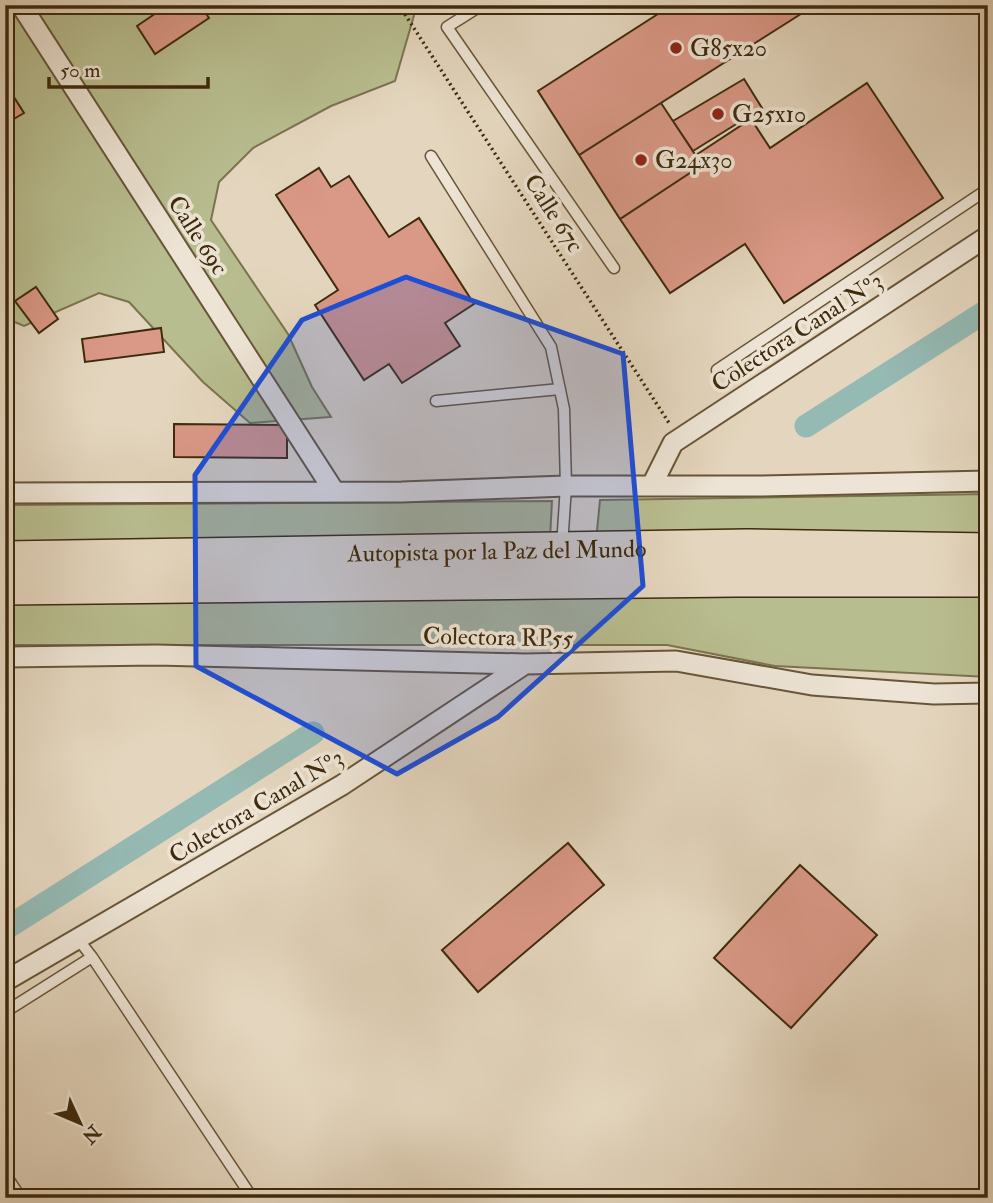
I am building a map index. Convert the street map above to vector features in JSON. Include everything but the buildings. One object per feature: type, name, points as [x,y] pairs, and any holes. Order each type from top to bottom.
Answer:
[{"type":"highway","name":"Autopista por la Paz del Mundo","points":[[5,559],[748,547],[988,551]]},
{"type":"highway","name":"Autopista por la Paz del Mundo","points":[[5,587],[988,579]]},
{"type":"street","name":"Calle 69c","points":[[21,5],[334,491]]},
{"type":"street","name":"Colectora Canal Nº3","points":[[652,485],[673,443],[988,236]]},
{"type":"street","points":[[5,493],[402,492],[566,486],[988,481]]},
{"type":"street","name":"Colectora RP55","points":[[5,657],[157,655],[525,664],[676,661],[811,685],[934,694],[988,693]]},
{"type":"street","name":"Colectora Canal Nº3","points":[[5,981],[342,785],[525,664]]},
{"type":"lane","points":[[482,5],[447,27],[614,268]]},
{"type":"lane","points":[[983,5],[988,12]]},
{"type":"lane","points":[[431,156],[551,347],[564,409],[566,486],[562,550]]},
{"type":"lane","points":[[717,370],[988,188]]},
{"type":"lane","points":[[436,401],[560,389]]},
{"type":"lane","points":[[78,939],[251,1196]]},
{"type":"lane","points":[[5,1012],[92,957]]},
{"type":"lane","points":[[5,1174],[21,1198]]},
{"type":"path","name":"Calle 67c","points":[[399,5],[679,439]]},
{"type":"highlighted area","points":[[406,277],[623,354],[643,586],[498,717],[397,774],[196,666],[195,475],[302,320]]},
{"type":"green space","points":[[5,5],[417,5],[395,81],[331,106],[253,148],[219,182],[211,220],[288,334],[312,387],[331,417],[250,423],[203,382],[129,302],[99,293],[24,326],[5,318]]},
{"type":"green space","points":[[988,494],[988,538],[596,541],[600,500]]},
{"type":"green space","points":[[552,501],[550,538],[5,546],[5,505]]},
{"type":"green space","points":[[988,590],[988,677],[775,666],[667,645],[5,645],[5,602]]},
{"type":"waterway","points":[[806,426],[988,310]]},
{"type":"waterway","points":[[5,929],[313,733]]},
{"type":"place","name":"G85x20","points":[[676,48]]},
{"type":"place","name":"G25x10","points":[[718,114]]},
{"type":"place","name":"G24x30","points":[[641,160]]}]
